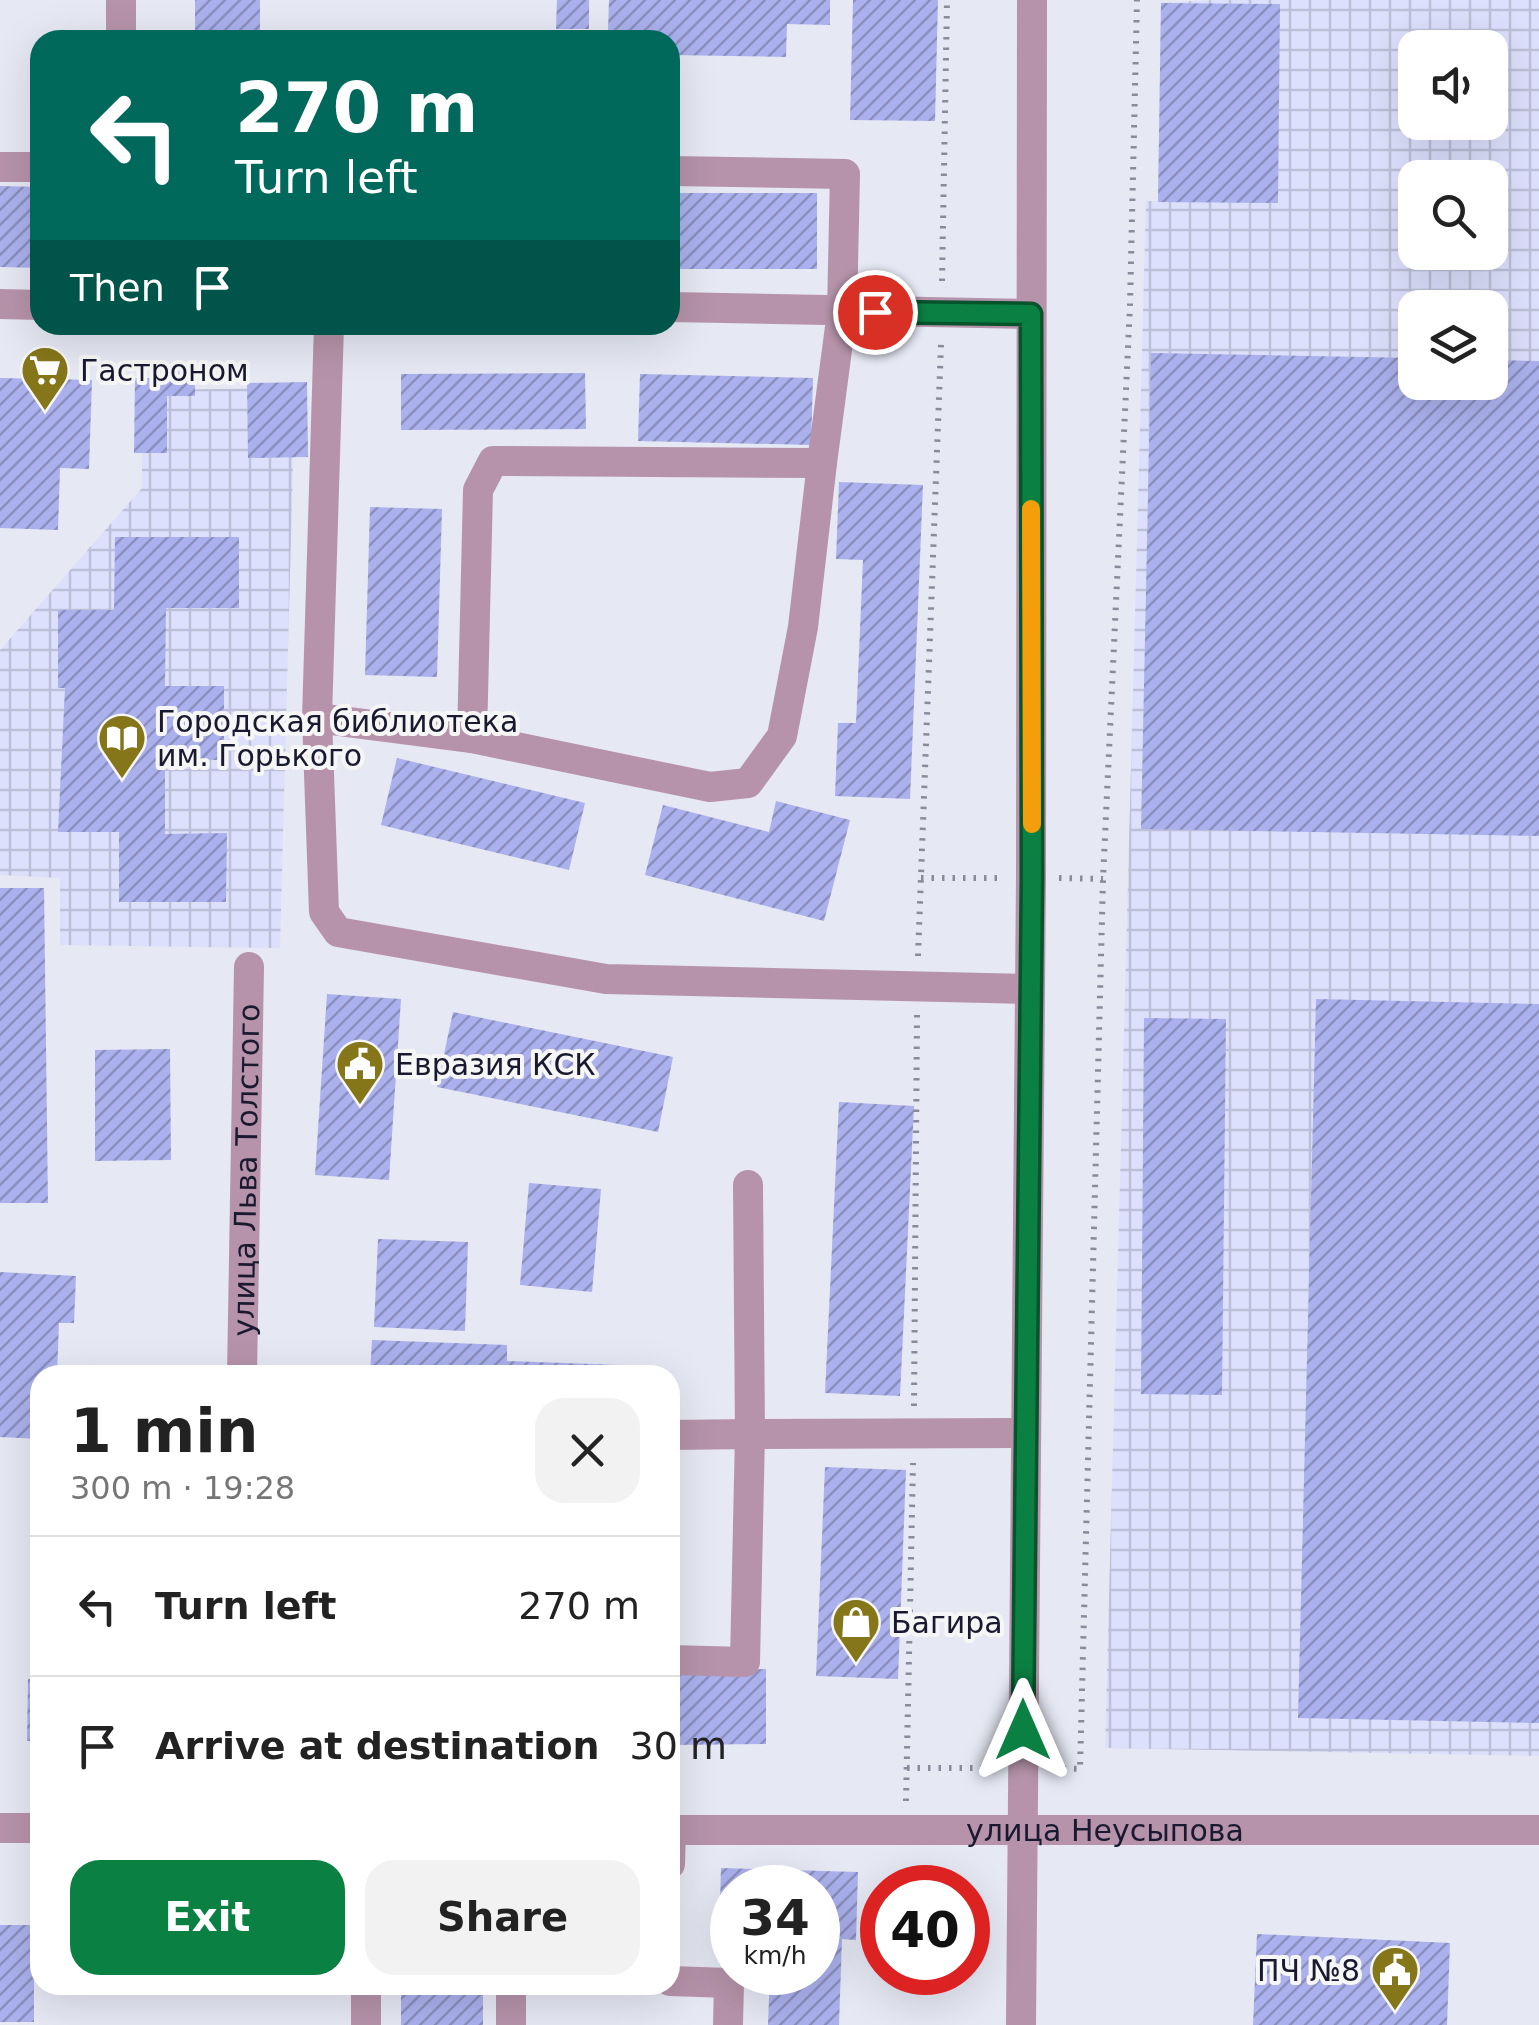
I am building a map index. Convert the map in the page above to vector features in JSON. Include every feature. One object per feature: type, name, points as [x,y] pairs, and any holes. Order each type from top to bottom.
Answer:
[{"type":"street","points":[[121,0],[121,30]]},
{"type":"street","points":[[1021,2025],[1030,990],[1032,0]]},
{"type":"street","points":[[0,166],[30,167]]},
{"type":"street","points":[[317,718],[472,738],[710,786],[748,783],[782,736],[803,627],[842,312],[845,174],[680,171]]},
{"type":"street","points":[[0,304],[30,305]]},
{"type":"street","points":[[680,307],[1031,314]]},
{"type":"street","points":[[329,335],[317,718],[324,912],[338,932],[606,979],[1030,990]]},
{"type":"street","points":[[472,738],[478,490],[493,462],[822,463]]},
{"type":"street","name":"улица Льва Толстого","points":[[242,1365],[250,967]]},
{"type":"street","points":[[680,1660],[746,1662],[750,1434],[748,1184]]},
{"type":"street","points":[[680,1435],[1026,1433]]},
{"type":"street","points":[[0,1828],[30,1828]]},
{"type":"street","name":"улица Неусыпова","points":[[680,1830],[1539,1830]]},
{"type":"street","points":[[680,1981],[729,1983],[728,2025]]},
{"type":"street","points":[[366,1995],[366,2025]]},
{"type":"street","points":[[510,2025],[511,1995]]},
{"type":"path","points":[[905,1832],[914,1435],[917,987],[942,313],[948,0]]},
{"type":"path","points":[[906,1768],[1080,1768],[1103,879],[1130,304],[1136,0]]},
{"type":"shaded area","points":[[1539,0],[1539,1756],[1105,1748],[1146,201],[1158,201],[1161,3]]},
{"type":"shaded area","points":[[295,388],[280,948],[60,945],[60,878],[0,875],[0,650],[142,488],[142,390]]},
{"type":"building","points":[[195,0],[260,0],[260,30],[195,30]]},
{"type":"building","points":[[557,0],[589,0],[589,29],[556,29]]},
{"type":"building","points":[[609,0],[830,0],[830,25],[787,24],[786,57],[680,55],[680,30],[608,30]]},
{"type":"building","points":[[853,0],[938,0],[935,121],[850,120]]},
{"type":"building","points":[[1161,3],[1280,4],[1278,203],[1158,202]]},
{"type":"building","points":[[0,186],[30,187],[30,268],[0,267]]},
{"type":"building","points":[[680,193],[817,193],[817,269],[680,269]]},
{"type":"building","points":[[1151,353],[1398,358],[1398,400],[1508,400],[1508,360],[1539,361],[1539,836],[1141,829]]},
{"type":"building","points":[[163,367],[195,368],[195,396],[167,396],[167,453],[134,453],[135,378],[163,378]]},
{"type":"building","points":[[585,373],[586,429],[401,430],[401,374]]},
{"type":"building","points":[[640,374],[813,378],[811,445],[638,441]]},
{"type":"building","name":"Гастроном","points":[[0,378],[92,380],[89,469],[60,468],[58,530],[0,528]]},
{"type":"building","points":[[307,382],[308,457],[248,458],[247,383]]},
{"type":"building","points":[[839,482],[923,485],[910,799],[835,796],[838,723],[856,723],[863,560],[836,559]]},
{"type":"building","points":[[370,507],[442,509],[437,677],[365,675]]},
{"type":"building","points":[[115,537],[239,537],[239,608],[166,608],[165,686],[224,686],[224,760],[165,760],[165,834],[227,833],[226,902],[119,902],[119,832],[58,832],[65,688],[58,688],[58,610],[114,610]]},
{"type":"building","points":[[397,758],[585,803],[569,870],[381,825]]},
{"type":"building","points":[[776,801],[850,820],[824,921],[645,875],[663,805],[769,832]]},
{"type":"building","points":[[0,888],[44,888],[48,1203],[0,1203]]},
{"type":"building","points":[[327,994],[401,999],[389,1180],[315,1175]]},
{"type":"building","points":[[1316,999],[1539,1004],[1539,1723],[1298,1718]]},
{"type":"building","points":[[453,1012],[673,1057],[658,1132],[437,1087]]},
{"type":"building","points":[[1144,1018],[1226,1019],[1222,1395],[1141,1394]]},
{"type":"building","points":[[170,1049],[171,1160],[95,1161],[95,1050]]},
{"type":"building","points":[[839,1102],[914,1106],[900,1396],[825,1393]]},
{"type":"building","points":[[529,1183],[601,1189],[592,1292],[520,1285]]},
{"type":"building","points":[[378,1239],[468,1242],[465,1331],[374,1327]]},
{"type":"building","points":[[0,1272],[76,1276],[74,1323],[59,1323],[57,1365],[30,1365],[30,1438],[0,1437]]},
{"type":"building","points":[[372,1340],[507,1345],[507,1361],[619,1365],[371,1365]]},
{"type":"building","points":[[825,1467],[906,1470],[898,1679],[816,1676]]},
{"type":"building","points":[[766,1669],[766,1744],[680,1745],[680,1670]]},
{"type":"building","points":[[28,1679],[30,1679],[30,1741]]},
{"type":"building","points":[[840,1871],[858,1872],[856,1940],[842,1939],[839,2025],[768,2025],[769,1995],[840,1995]]},
{"type":"building","points":[[0,1925],[30,1925],[34,2022],[0,2022]]},
{"type":"building","points":[[1257,1934],[1450,1943],[1447,2025],[1253,2025]]},
{"type":"building","points":[[401,1995],[483,1995],[483,2025],[401,2025]]},
{"type":"slow traffic","points":[[1031,509],[1032,824]]},
{"type":"place","name":"Гастроном","points":[[45,412]]},
{"type":"place","name":"Городская библиотека им. Горького","points":[[122,780]]},
{"type":"place","name":"Евразия КСК","points":[[360,1106]]},
{"type":"place","name":"Багира","points":[[856,1664]]},
{"type":"place","name":"ПЧ №8","points":[[1395,2012]]},
{"type":"route","points":[[875,312],[1031,314],[1032,878],[1023,1730]]}]
